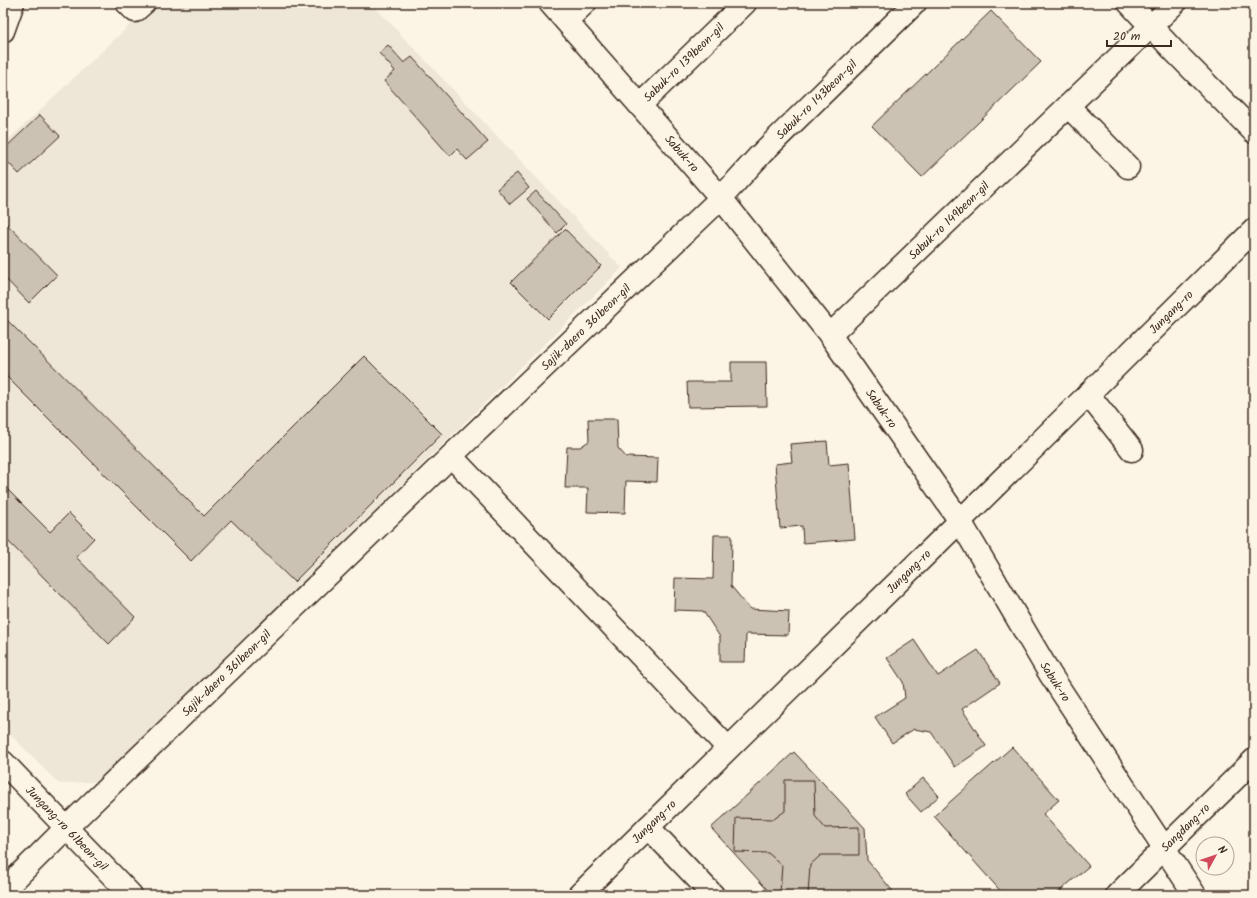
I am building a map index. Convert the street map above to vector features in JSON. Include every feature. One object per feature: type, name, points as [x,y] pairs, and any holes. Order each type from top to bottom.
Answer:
[{"type":"street","points":[[3,30],[13,3]]},
{"type":"street","points":[[127,3],[135,11],[144,3]]},
{"type":"street","name":"Sabuk-ro","points":[[550,3],[721,198],[830,335],[960,521],[1050,674],[1195,895]]},
{"type":"street","points":[[566,21],[585,3]]},
{"type":"street","name":"Sabuk-ro 139beon-gil","points":[[640,105],[745,3]]},
{"type":"street","name":"Sabuk-ro 143beon-gil","points":[[721,198],[761,154],[915,3]]},
{"type":"street","points":[[1129,3],[1254,132]]},
{"type":"street","name":"Sabuk-ro 149beon-gil","points":[[830,335],[1175,3]]},
{"type":"street","points":[[1068,106],[1128,167]]},
{"type":"street","name":"Sajik-daero 361beon-gil","points":[[3,891],[66,828],[451,456],[721,198]]},
{"type":"street","name":"Jungang-ro","points":[[579,895],[1254,230]]},
{"type":"street","points":[[1088,394],[1132,450]]},
{"type":"street","points":[[451,456],[728,748]]},
{"type":"street","name":"Sangdang-ro","points":[[1116,895],[1254,761]]},
{"type":"street","name":"Jungang-ro 61beon-gil","points":[[3,762],[131,895]]},
{"type":"street","points":[[648,827],[713,895]]},
{"type":"shaded area","points":[[153,3],[371,3],[622,268],[100,781],[59,784],[3,727],[3,145]]},
{"type":"building","points":[[991,11],[1041,62],[922,177],[872,126]]},
{"type":"building","points":[[388,45],[404,63],[412,57],[488,142],[467,160],[457,149],[450,156],[384,81],[395,71],[379,53]]},
{"type":"building","points":[[40,115],[60,136],[19,174],[3,157],[3,150]]},
{"type":"building","points":[[517,173],[529,188],[510,204],[497,189]]},
{"type":"building","points":[[536,191],[566,224],[557,233],[527,199]]},
{"type":"building","points":[[3,220],[57,275],[29,303],[3,276]]},
{"type":"building","points":[[565,229],[601,266],[548,319],[511,282]]},
{"type":"building","points":[[3,316],[204,516],[364,356],[442,434],[294,582],[231,520],[191,561],[3,373]]},
{"type":"building","points":[[731,362],[766,362],[767,406],[688,407],[687,382],[731,382]]},
{"type":"building","points":[[588,419],[617,419],[618,448],[626,457],[658,458],[657,482],[626,481],[625,513],[587,512],[588,488],[565,488],[567,447],[580,447],[589,441]]},
{"type":"building","points":[[827,441],[829,465],[849,463],[855,539],[803,543],[802,526],[780,528],[775,464],[792,462],[790,444]]},
{"type":"building","points":[[3,485],[50,532],[69,513],[94,538],[76,557],[135,617],[109,644],[3,536]]},
{"type":"building","points":[[714,535],[732,535],[731,586],[750,609],[789,611],[788,635],[746,634],[745,662],[720,662],[720,637],[703,611],[674,610],[675,578],[713,579]]},
{"type":"building","points":[[914,640],[938,676],[978,650],[1000,683],[962,709],[986,746],[955,767],[931,732],[914,729],[892,743],[875,717],[905,698],[903,682],[887,658]]},
{"type":"building","points":[[1012,747],[1059,800],[1043,814],[1089,866],[1055,895],[1004,895],[934,816]]},
{"type":"building","points":[[794,752],[865,828],[867,860],[896,895],[772,895],[711,828]]},
{"type":"building","points":[[923,778],[939,796],[921,812],[905,794]]},
{"type":"building","points":[[785,780],[814,780],[815,816],[825,828],[859,827],[859,855],[821,855],[810,865],[808,895],[780,893],[782,865],[768,853],[735,852],[736,818],[774,819],[785,811]]}]
